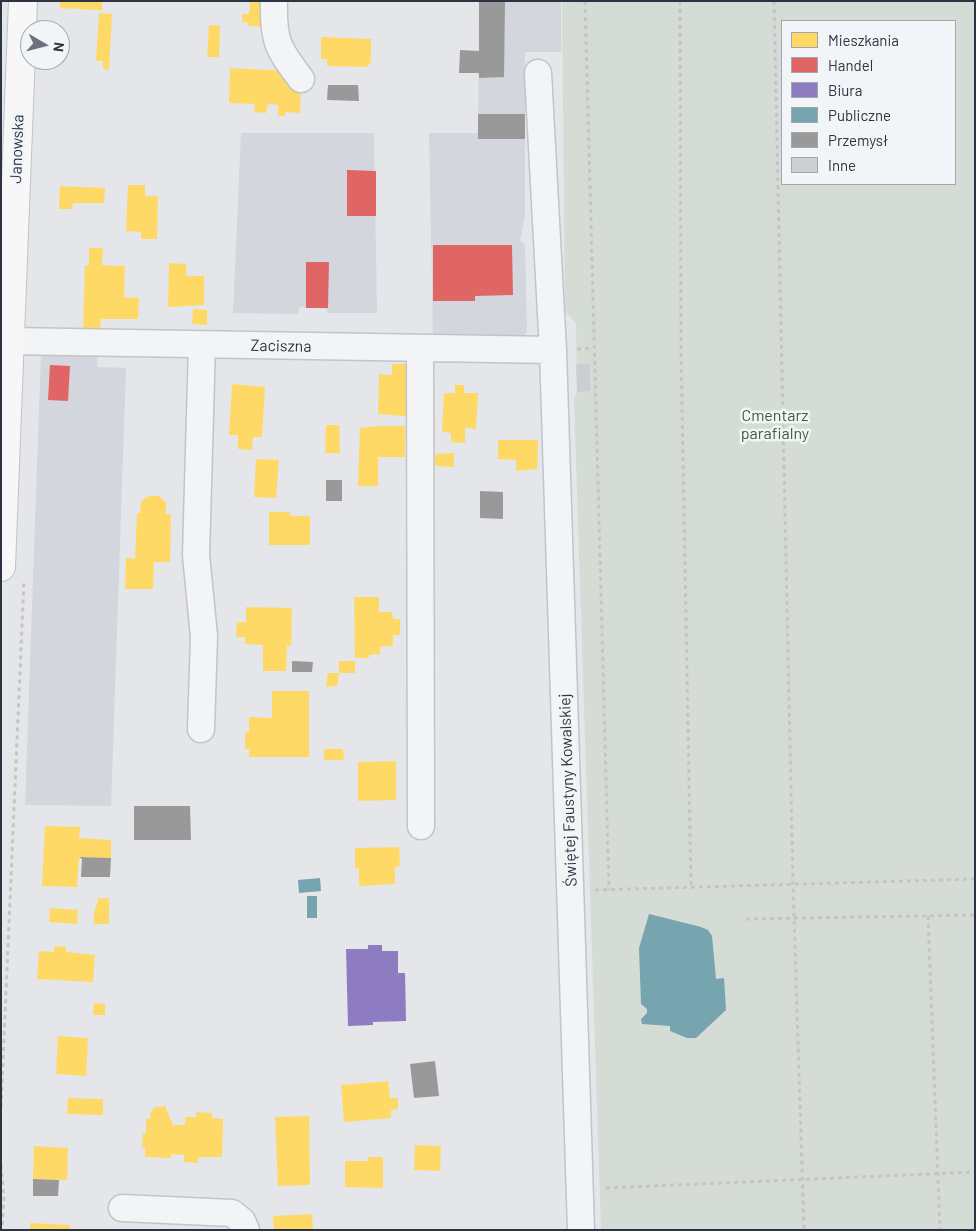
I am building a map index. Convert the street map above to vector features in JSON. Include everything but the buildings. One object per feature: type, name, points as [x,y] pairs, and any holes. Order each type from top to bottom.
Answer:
[{"type":"main road","name":"Janowska","points":[[13,570],[7,246],[23,1]]},
{"type":"street","points":[[274,1],[273,30],[277,44],[301,79]]},
{"type":"street","name":"Świętej Faustyny Kowalskiej","points":[[538,73],[553,350],[581,1230]]},
{"type":"street","name":"Zaciszna","points":[[10,341],[553,350]]},
{"type":"street","points":[[202,345],[196,555],[204,636],[202,729]]},
{"type":"street","points":[[420,348],[420,826]]},
{"type":"street","points":[[122,1208],[232,1213],[242,1221],[246,1230]]},
{"type":"path","points":[[585,1],[609,890]]},
{"type":"path","points":[[680,1],[681,341],[690,887]]},
{"type":"path","points":[[774,1],[792,884],[804,1230]]},
{"type":"path","points":[[1,1107],[13,570]]},
{"type":"path","points":[[591,890],[975,879]]},
{"type":"path","points":[[746,919],[975,915]]},
{"type":"path","points":[[928,916],[940,1230]]},
{"type":"path","points":[[1,1165],[4,1198],[2,1230]]},
{"type":"path","points":[[600,1188],[975,1172]]},
{"type":"shaded area","points":[[479,1],[561,1],[561,52],[525,52],[525,216],[520,241],[525,245],[527,332],[522,337],[433,338],[429,133],[478,133]]},
{"type":"shaded area","points":[[241,133],[374,133],[377,313],[327,313],[327,309],[299,307],[299,314],[233,313]]},
{"type":"shaded area","points":[[41,354],[98,355],[97,367],[126,368],[111,806],[25,805]]},
{"type":"green space","name":"Cmentarz parafialny","points":[[562,1],[975,1],[975,1230],[601,1230],[574,399],[577,392],[576,324],[565,311]]}]
